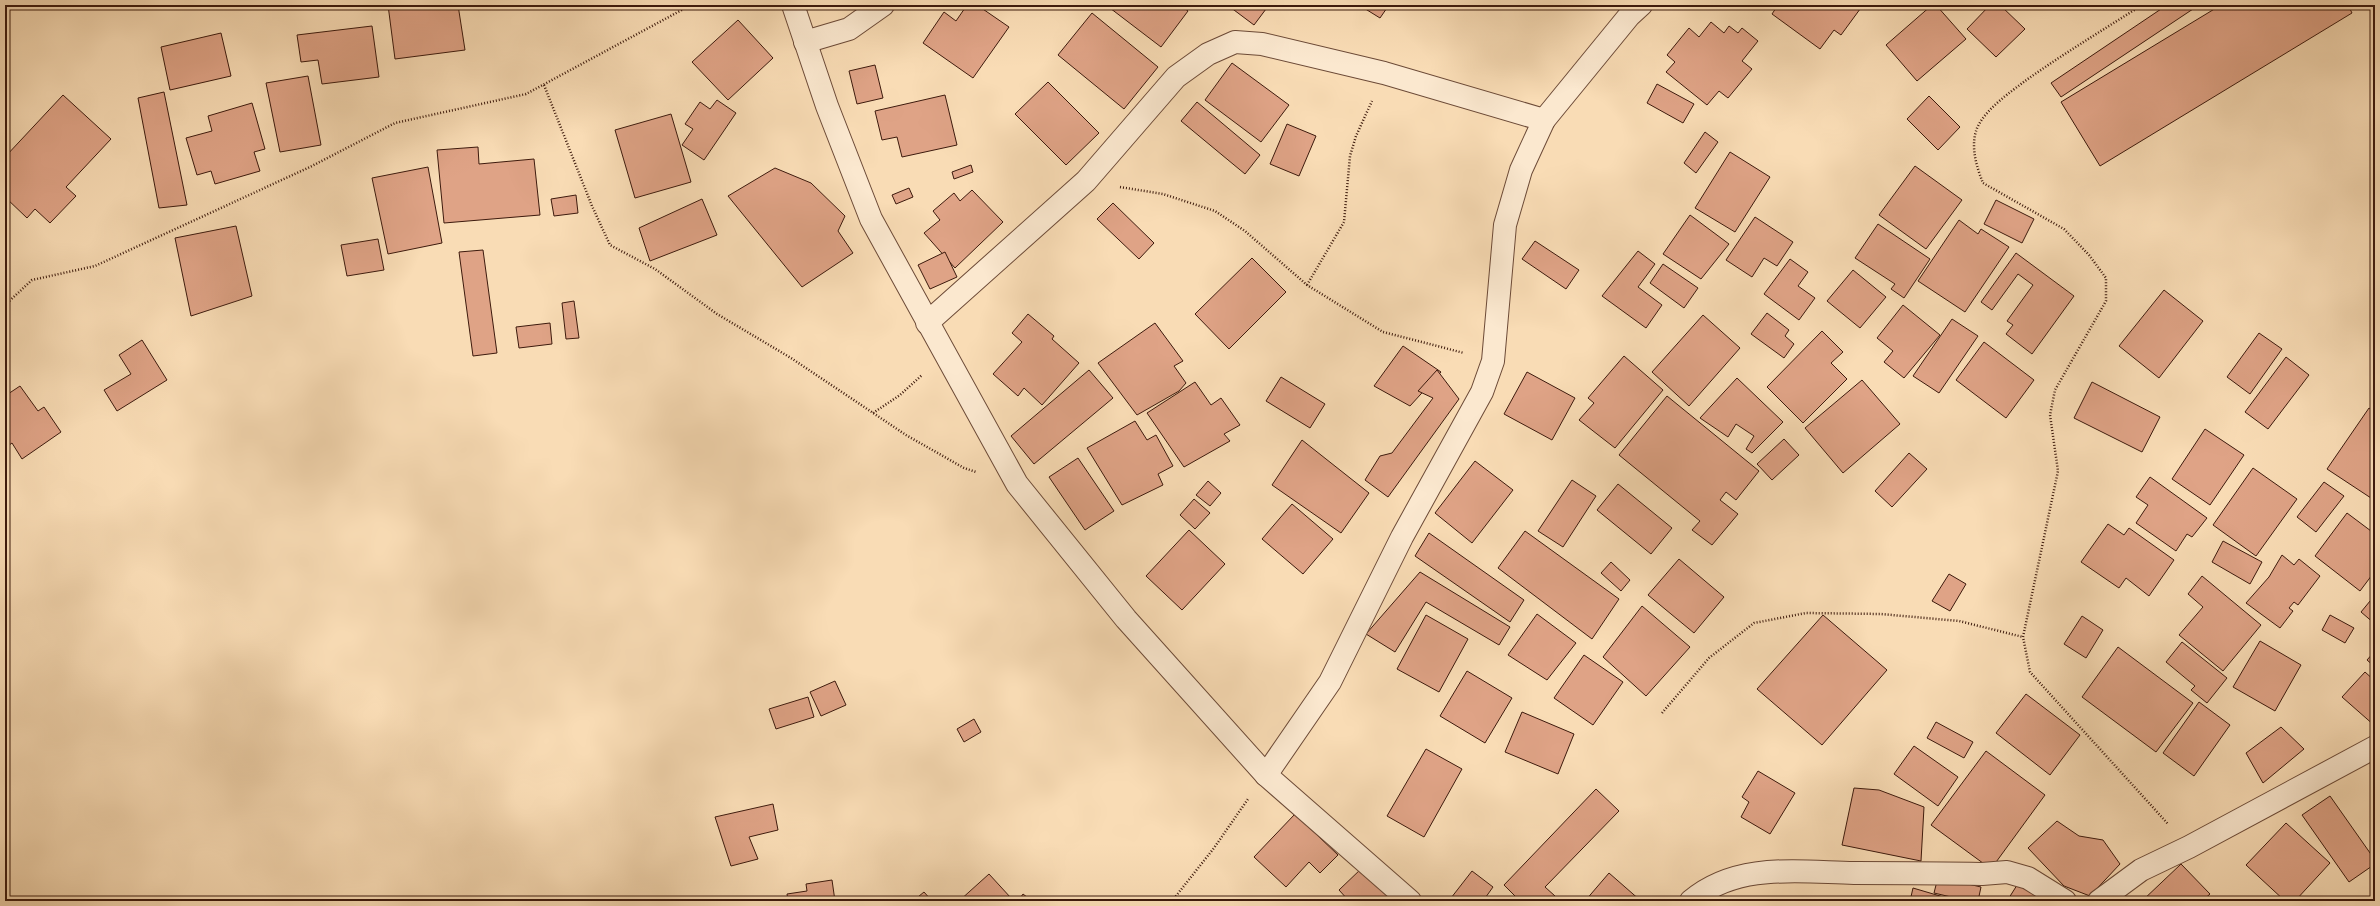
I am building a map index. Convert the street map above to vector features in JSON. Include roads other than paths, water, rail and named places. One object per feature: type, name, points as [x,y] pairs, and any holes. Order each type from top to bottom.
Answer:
[{"type":"street","points":[[793,5],[826,106],[871,219],[941,349],[1017,484],[1126,618],[1266,775],[1410,901]]},
{"type":"street","points":[[805,42],[849,29],[883,5]]},
{"type":"street","points":[[1266,775],[1330,682],[1402,537],[1482,392],[1493,361],[1505,225],[1521,170],[1544,120],[1629,16],[1641,5]]},
{"type":"street","points":[[927,323],[1086,181],[1176,77],[1208,54],[1235,42],[1262,44],[1384,73],[1544,120]]},
{"type":"street","points":[[2099,901],[2141,870],[2189,847],[2375,747]]},
{"type":"street","points":[[1691,901],[1702,892],[1729,879],[1773,870],[1982,874],[2007,872],[2028,878],[2065,901]]}]
